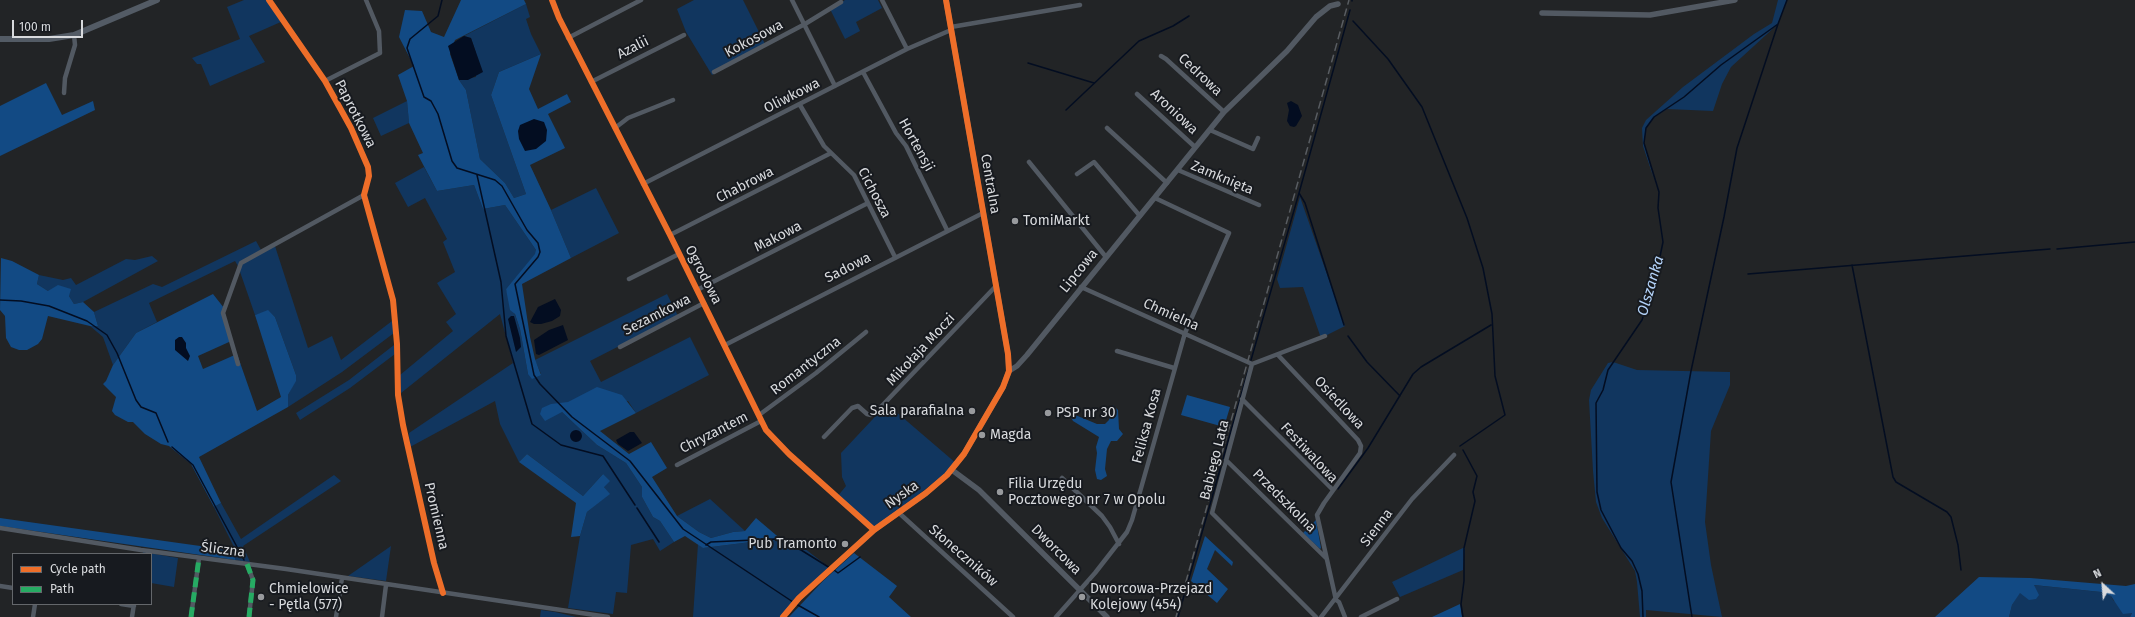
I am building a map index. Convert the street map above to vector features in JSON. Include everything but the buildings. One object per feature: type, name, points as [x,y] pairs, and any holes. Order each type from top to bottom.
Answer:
[{"type":"main road","points":[[0,39],[49,39],[74,35],[157,0]]},
{"type":"street","name":"Paprotkowa","points":[[269,0],[325,81],[351,128],[367,164],[369,176],[364,195]]},
{"type":"street","points":[[325,81],[380,53],[380,31],[366,0]]},
{"type":"street","name":"Ogrodowa","points":[[552,0],[568,38],[670,235],[762,421],[772,437],[789,454],[874,530]]},
{"type":"street","points":[[568,38],[635,1],[641,0]]},
{"type":"street","points":[[792,0],[835,86]]},
{"type":"street","points":[[882,0],[907,48]]},
{"type":"street","name":"Centralna","points":[[946,0],[982,213],[1008,354],[1008,371]]},
{"type":"street","points":[[1542,13],[1650,15],[1735,0]]},
{"type":"street","name":"Kokosowa","points":[[714,72],[805,24],[841,2]]},
{"type":"street","name":"Lipcowa","points":[[1008,371],[1017,366],[1224,112],[1287,51],[1316,18],[1330,6],[1339,2]]},
{"type":"street","name":"Oliwkowa","points":[[643,184],[800,105],[907,48],[951,28],[1080,5]]},
{"type":"street","points":[[64,93],[64,78],[75,44],[74,35]]},
{"type":"street","name":"Azalii","points":[[591,82],[684,35]]},
{"type":"street","name":"Cedrowa","points":[[1161,56],[1224,112]]},
{"type":"street","name":"Hortensji","points":[[863,72],[896,133],[906,146],[947,230]]},
{"type":"street","name":"Aroniowa","points":[[1137,94],[1195,148]]},
{"type":"street","points":[[615,128],[628,118],[673,100]]},
{"type":"street","name":"Cichosza","points":[[800,105],[817,137],[854,175],[895,257]]},
{"type":"street","points":[[1107,128],[1167,182]]},
{"type":"street","points":[[1210,130],[1253,149],[1258,138]]},
{"type":"street","name":"Chabrowa","points":[[670,235],[831,153]]},
{"type":"street","points":[[1029,162],[1106,257]]},
{"type":"street","points":[[1077,174],[1094,162],[1140,216]]},
{"type":"street","name":"Zamknięta","points":[[1178,170],[1259,205]]},
{"type":"street","points":[[238,364],[223,313],[241,263],[364,195]]},
{"type":"street","name":"Promienna","points":[[364,195],[393,300],[397,344],[398,395],[434,563],[443,593]]},
{"type":"street","name":"Feliksa Kosa","points":[[1056,617],[1119,544],[1132,520],[1185,333],[1230,233],[1155,198]]},
{"type":"street","name":"Makowa","points":[[697,290],[868,204]]},
{"type":"street","name":"Sadowa","points":[[725,345],[982,213]]},
{"type":"street","points":[[629,279],[679,254]]},
{"type":"street","name":"Mikołaja Moczi","points":[[824,437],[852,408],[858,406],[867,414],[871,415],[877,411],[996,287]]},
{"type":"street","name":"Chmielna","points":[[1081,287],[1252,364]]},
{"type":"street","name":"Sezamkowa","points":[[620,347],[704,303]]},
{"type":"street","name":"Romantyczna","points":[[759,416],[816,373],[866,332]]},
{"type":"street","points":[[1252,364],[1324,336]]},
{"type":"street","points":[[1117,351],[1174,368]]},
{"type":"street","name":"Osiedlowa","points":[[1278,355],[1361,444],[1360,453],[1333,490]]},
{"type":"street","name":"Babiego Lata","points":[[1252,364],[1212,513],[1316,617]]},
{"type":"street","name":"Nyska","points":[[783,617],[795,603],[874,530],[933,488],[952,470],[964,454],[1002,387],[1008,371]]},
{"type":"street","name":"Festiwalowa","points":[[1242,399],[1333,490],[1317,515],[1336,600],[1339,602],[1345,617]]},
{"type":"street","name":"Chryzantem","points":[[677,465],[762,421]]},
{"type":"street","name":"Sienna","points":[[1321,617],[1336,600],[1412,499],[1454,455]]},
{"type":"street","name":"Przedszkolna","points":[[1226,460],[1326,558]]},
{"type":"street","name":"Dworcowa","points":[[952,470],[979,490],[1107,617]]},
{"type":"street","points":[[1062,478],[1102,516],[1119,544]]},
{"type":"street","name":"Słoneczników","points":[[898,512],[1013,617]]},
{"type":"street","name":"Śliczna","points":[[0,528],[141,552]]},
{"type":"street","name":"Śliczna","points":[[152,553],[247,564],[608,617]]},
{"type":"street","points":[[191,617],[199,558]]},
{"type":"street","points":[[247,564],[253,580],[249,617]]},
{"type":"street","points":[[336,617],[342,578]]},
{"type":"street","points":[[382,617],[386,585]]},
{"type":"street","points":[[0,586],[12,588]]},
{"type":"street","points":[[1361,617],[1397,599]]},
{"type":"street","points":[[33,617],[35,605]]},
{"type":"street","points":[[132,617],[134,605]]},
{"type":"shaded area","points":[[244,0],[268,0],[283,21],[249,36],[265,62],[210,86],[201,64],[197,64],[192,58],[240,39],[227,7]]},
{"type":"shaded area","points":[[461,0],[524,0],[526,4],[455,40],[450,54],[459,80],[466,90],[480,159],[505,183],[514,198],[526,194],[491,95],[499,72],[541,54],[529,89],[538,109],[567,94],[571,102],[548,114],[565,148],[530,165],[571,258],[522,284],[530,337],[535,359],[541,375],[532,379],[528,374],[520,329],[515,314],[510,310],[506,289],[535,254],[536,250],[505,205],[483,209],[474,185],[437,191],[418,155],[423,153],[409,123],[407,101],[398,75],[414,66],[399,37],[405,10],[422,11],[431,32],[444,37]]},
{"type":"shaded area","points":[[694,0],[743,0],[766,46],[712,75],[686,32],[677,9]]},
{"type":"shaded area","points":[[845,0],[878,0],[882,8],[856,22],[860,31],[845,39],[830,9]]},
{"type":"shaded area","points":[[1778,0],[1787,0],[1778,24],[1731,67],[1722,84],[1713,111],[1667,109],[1654,117],[1646,128],[1644,143],[1654,179],[1643,146],[1642,128],[1646,120],[1683,87],[1754,34],[1772,23]]},
{"type":"shaded area","points":[[526,4],[530,17],[526,19],[531,34],[541,54],[499,72],[491,95],[526,194],[514,198],[505,183],[480,159],[466,90],[459,80],[476,77],[476,53],[471,38],[464,36]]},
{"type":"shaded area","points":[[464,36],[471,38],[483,72],[468,80],[459,80],[448,46]]},
{"type":"shaded area","points":[[46,83],[62,115],[93,101],[95,110],[0,156],[0,106]]},
{"type":"shaded area","points":[[407,101],[409,123],[381,136],[373,118]]},
{"type":"shaded area","points":[[1291,101],[1298,105],[1302,116],[1294,127],[1290,126],[1287,121],[1289,110],[1287,103]]},
{"type":"shaded area","points":[[534,119],[544,122],[547,130],[546,141],[536,149],[525,151],[519,139],[518,131],[520,125]]},
{"type":"shaded area","points":[[424,167],[437,191],[474,185],[483,209],[505,205],[536,250],[536,254],[506,289],[520,329],[528,374],[541,374],[535,360],[667,294],[678,316],[590,361],[601,382],[690,337],[709,375],[636,413],[628,401],[562,412],[597,445],[626,463],[642,487],[642,497],[653,517],[660,521],[674,542],[660,551],[653,539],[631,545],[627,593],[616,592],[613,614],[568,608],[580,536],[587,512],[609,494],[604,487],[603,474],[583,496],[527,454],[519,462],[500,424],[495,401],[410,447],[409,433],[513,363],[500,314],[401,393],[400,375],[453,331],[446,322],[456,314],[437,283],[455,272],[443,242],[447,239],[425,198],[408,207],[395,183]]},
{"type":"shaded area","points":[[596,188],[619,233],[571,258],[551,210]]},
{"type":"shaded area","points":[[1300,197],[1345,326],[1321,338],[1303,287],[1280,288],[1277,279]]},
{"type":"shaded area","points":[[256,241],[261,250],[274,243],[308,348],[332,336],[341,360],[392,321],[394,333],[342,372],[288,407],[288,395],[295,381],[296,375],[275,317],[268,311],[255,315],[235,261],[149,303],[157,322],[136,333],[113,365],[103,337],[90,326],[98,326],[94,312],[153,284],[162,287]]},
{"type":"shaded area","points":[[152,256],[158,261],[83,302],[74,304],[69,296],[48,291],[37,284],[39,275],[63,280],[71,278],[76,285],[126,259],[135,260]]},
{"type":"shaded area","points":[[1,258],[12,261],[39,275],[37,284],[48,291],[58,285],[71,289],[69,296],[74,304],[83,302],[94,312],[98,326],[90,326],[48,316],[42,339],[38,344],[27,350],[19,350],[11,347],[6,338],[5,316],[0,310]]},
{"type":"shaded area","points":[[213,294],[224,308],[230,339],[229,342],[198,356],[203,369],[237,354],[257,411],[281,397],[255,315],[268,310],[275,317],[296,375],[296,381],[288,395],[288,407],[199,457],[221,503],[214,507],[191,464],[169,446],[161,444],[145,434],[133,422],[128,422],[115,415],[112,411],[116,397],[103,384],[106,381],[113,365],[136,333]]},
{"type":"shaded area","points":[[555,299],[561,310],[560,316],[552,321],[541,324],[534,324],[530,322],[538,307]]},
{"type":"shaded area","points":[[511,316],[514,316],[520,338],[521,347],[516,352],[508,319]]},
{"type":"shaded area","points":[[563,325],[568,340],[539,355],[536,354],[534,340],[549,330]]},
{"type":"shaded area","points":[[182,337],[186,343],[186,348],[190,356],[188,361],[175,350],[175,340]]},
{"type":"shaded area","points":[[394,345],[395,354],[350,388],[300,420],[296,413],[349,380]]},
{"type":"shaded area","points":[[1613,362],[1637,370],[1730,372],[1730,385],[1711,431],[1705,522],[1711,565],[1722,617],[1646,610],[1646,617],[1640,617],[1635,571],[1602,518],[1596,502],[1589,400],[1591,390],[1608,363]]},
{"type":"shaded area","points":[[597,387],[622,395],[636,413],[600,431],[629,454],[651,442],[667,468],[652,477],[677,516],[699,532],[711,538],[733,532],[745,531],[756,518],[783,541],[767,540],[703,548],[685,536],[674,542],[660,521],[653,517],[642,497],[642,487],[626,463],[597,445],[562,412],[545,421],[540,414],[542,408],[551,404],[568,402]]},
{"type":"shaded area","points":[[1187,395],[1230,407],[1224,427],[1181,415]]},
{"type":"shaded area","points":[[887,404],[957,464],[874,530],[837,497],[846,486],[842,477],[841,453]]},
{"type":"shaded area","points":[[1113,405],[1118,410],[1119,429],[1123,434],[1117,441],[1111,441],[1107,449],[1105,469],[1107,476],[1101,480],[1097,479],[1095,470],[1097,453],[1096,447],[1099,437],[1073,421],[1068,412],[1097,424],[1105,424],[1109,420]]},
{"type":"shaded area","points":[[574,430],[578,430],[582,436],[578,442],[574,442],[570,438],[570,434]]},
{"type":"shaded area","points":[[630,432],[634,432],[642,443],[628,451],[618,444],[616,440]]},
{"type":"shaded area","points":[[527,454],[583,496],[603,474],[610,481],[604,487],[610,494],[587,512],[580,536],[571,537],[576,503],[519,462]]},
{"type":"shaded area","points":[[334,475],[341,481],[243,546],[250,562],[235,560],[236,551],[214,507],[221,503],[241,539]]},
{"type":"shaded area","points":[[710,499],[745,531],[733,532],[711,538],[699,532],[677,516]]},
{"type":"shaded area","points":[[0,518],[236,551],[235,560],[0,526]]},
{"type":"shaded area","points":[[1316,520],[1321,548],[1320,549],[1303,533]]},
{"type":"shaded area","points":[[1205,536],[1233,562],[1232,566],[1215,550],[1207,569],[1228,589],[1217,603],[1191,581]]},
{"type":"shaded area","points":[[767,540],[783,541],[804,548],[831,569],[783,617],[693,617],[698,544],[703,548]]},
{"type":"shaded area","points":[[391,546],[386,581],[348,576]]},
{"type":"shaded area","points":[[1465,547],[1463,570],[1400,597],[1392,582]]},
{"type":"shaded area","points":[[854,553],[897,586],[889,597],[911,617],[789,617],[823,581]]},
{"type":"shaded area","points":[[152,554],[178,558],[174,587],[152,583]]},
{"type":"shaded area","points":[[1979,577],[2030,578],[2126,586],[2135,584],[2135,617],[2130,617],[2132,613],[2123,614],[2111,596],[2101,592],[2034,585],[2039,595],[2036,599],[2029,600],[2020,593],[2012,605],[2009,617],[1935,617]]},
{"type":"shaded area","points":[[2033,585],[2101,592],[2111,596],[2113,600],[2132,613],[2130,617],[2009,617],[2012,605],[2020,592]]},
{"type":"shaded area","points":[[1460,604],[1462,617],[1432,617]]},
{"type":"shaded area","points":[[541,610],[555,612],[576,617],[540,617]]},
{"type":"waterway","points":[[442,0],[438,16],[410,39],[407,48],[424,97],[431,101],[438,114],[452,161],[457,168],[495,180],[502,186],[527,230],[538,243],[540,252],[538,257],[515,284],[534,375],[540,384],[572,417],[630,461],[683,529],[793,602]]},
{"type":"waterway","name":"Olszanka","points":[[1643,617],[1642,591],[1638,574],[1632,561],[1621,548],[1601,510],[1597,492],[1596,403],[1603,390],[1608,370],[1642,320],[1656,276],[1663,242],[1658,208],[1659,192],[1644,143],[1646,128],[1654,117],[1684,97],[1721,65],[1778,24],[1787,0]]},
{"type":"waterway","points":[[1344,325],[1305,203],[1299,193],[1350,10]]},
{"type":"waterway","points":[[1066,110],[1139,41],[1173,26],[1189,16]]},
{"type":"waterway","points":[[1353,21],[1388,59],[1422,107],[1467,218],[1483,268],[1492,314],[1495,376],[1505,415],[1460,446]]},
{"type":"waterway","points":[[1692,617],[1671,482],[1691,371],[1724,217],[1737,148],[1778,24]]},
{"type":"waterway","points":[[1028,63],[1094,83]]},
{"type":"waterway","points":[[477,175],[501,282],[506,336],[532,424],[561,445],[603,456],[635,505]]},
{"type":"waterway","points":[[1251,360],[1299,193]]},
{"type":"waterway","points":[[2057,249],[2135,242]]},
{"type":"waterway","points":[[1748,274],[2050,249]]},
{"type":"waterway","points":[[1852,265],[1893,477],[1896,482],[1947,512],[1951,517],[1958,545],[1961,570]]},
{"type":"waterway","points":[[0,300],[21,301],[49,306],[87,321],[107,335],[117,353],[136,400],[141,407],[156,413],[168,442]]},
{"type":"waterway","points":[[1338,489],[1368,448],[1413,374],[1421,367],[1491,325]]},
{"type":"waterway","points":[[1348,336],[1367,362],[1400,396]]},
{"type":"waterway","points":[[1178,617],[1248,371]]},
{"type":"waterway","points":[[172,447],[193,465],[244,560]]},
{"type":"waterway","points":[[1463,450],[1477,476],[1473,492],[1475,501],[1464,548],[1464,581],[1461,604],[1463,617]]},
{"type":"waterway","points":[[637,508],[659,542]]},
{"type":"waterway","points":[[706,545],[711,542],[775,539],[801,550],[830,568]]},
{"type":"waterway","points":[[834,570],[838,573],[860,557]]},
{"type":"waterway","points":[[796,604],[819,617]]},
{"type":"railway","points":[[1176,617],[1349,0]]},
{"type":"marked path","points":[[191,617],[199,558]]},
{"type":"marked path","points":[[247,564],[253,580],[249,617]]},
{"type":"cycle path","points":[[269,0],[325,81],[351,128],[368,167],[369,176],[364,195],[393,300],[397,344],[398,395],[403,425],[434,563],[443,593]]},
{"type":"cycle path","points":[[552,0],[559,18],[670,235],[766,430],[789,454],[874,530]]},
{"type":"cycle path","points":[[783,617],[799,598],[874,530],[926,493],[947,475],[964,454],[1003,387],[1009,371],[1008,354],[946,0]]},
{"type":"place","name":"TomiMarkt","points":[[1015,221]]},
{"type":"place","name":"Sala parafialna","points":[[972,411]]},
{"type":"place","name":"PSP nr 30","points":[[1048,413]]},
{"type":"place","name":"Magda","points":[[982,435]]},
{"type":"place","name":"Filia Urzędu Pocztowego nr 7 w Opolu","points":[[1000,492]]},
{"type":"place","name":"Pub Tramonto","points":[[845,544]]},
{"type":"place","name":"Chmielowice - Pętla (577)","points":[[261,597]]},
{"type":"place","name":"Dworcowa-Przejazd Kolejowy (454)","points":[[1082,597]]}]
